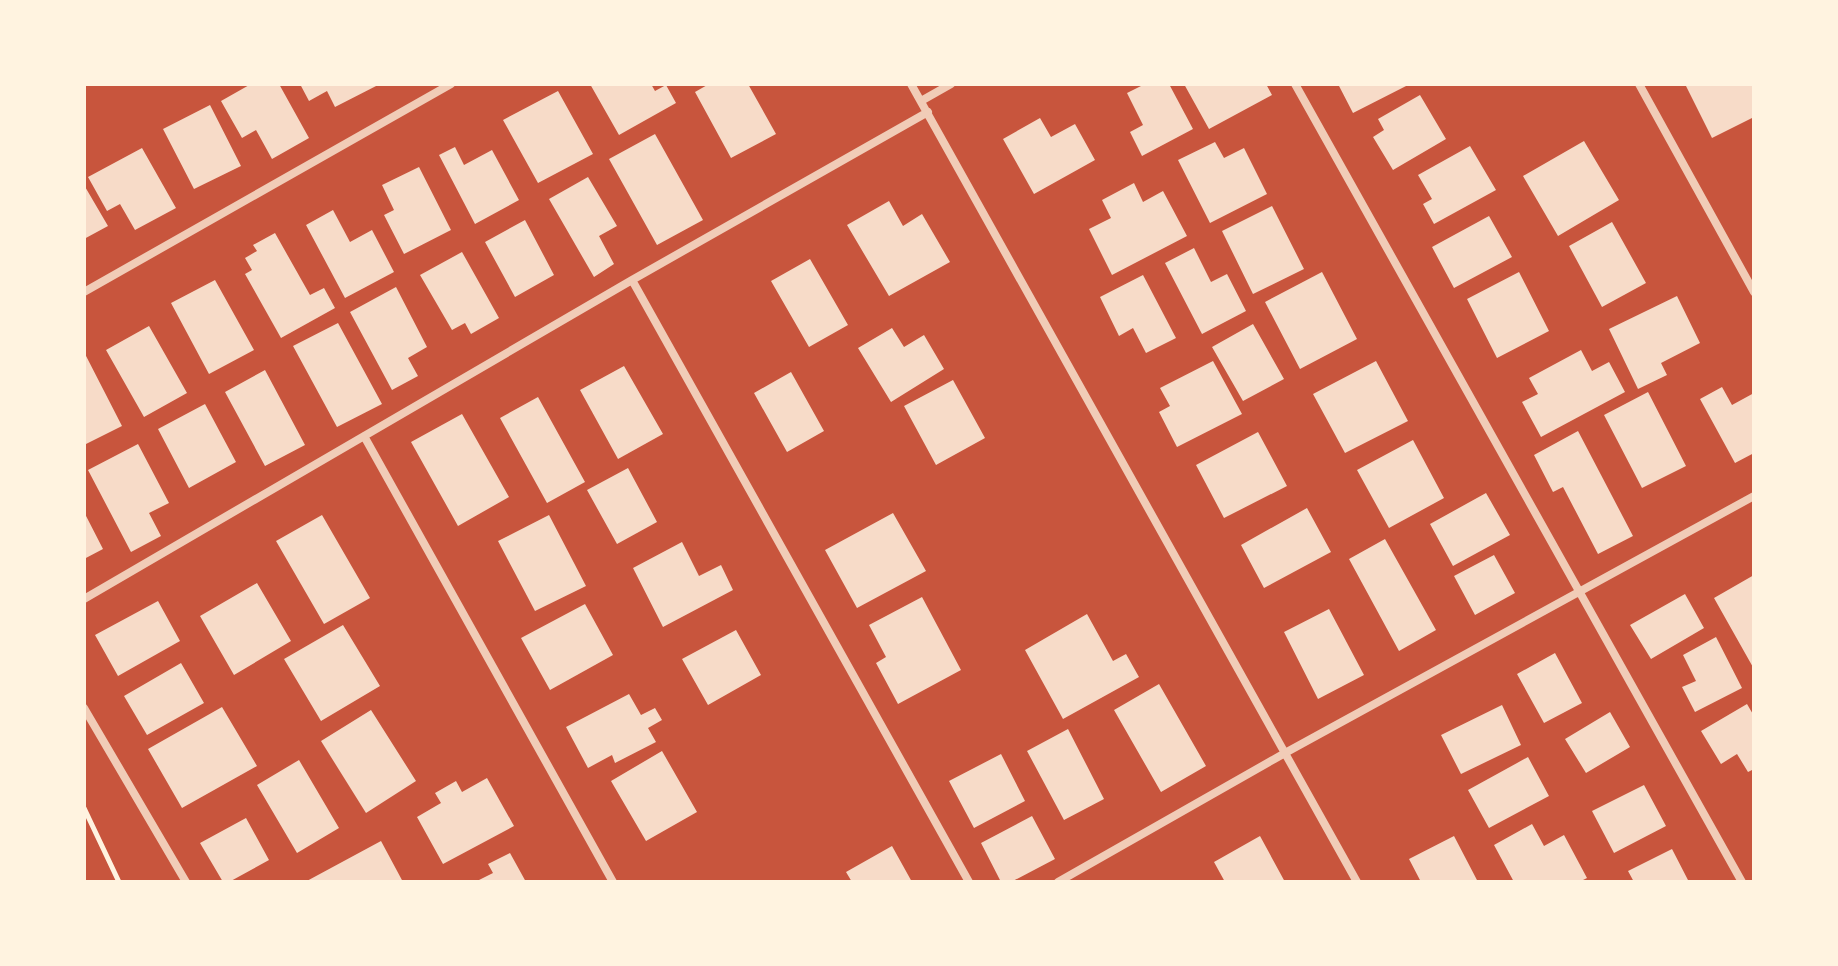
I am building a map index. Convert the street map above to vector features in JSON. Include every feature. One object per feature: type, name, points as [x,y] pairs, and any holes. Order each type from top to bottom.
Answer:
[{"type":"street","points":[[84,292],[451,84]]},
{"type":"street","points":[[911,84],[1357,882]]},
{"type":"street","points":[[921,101],[951,84]]},
{"type":"street","points":[[1295,84],[1742,882]]},
{"type":"street","points":[[1639,84],[1754,292]]},
{"type":"street","points":[[84,599],[632,280],[928,112]]},
{"type":"street","points":[[632,280],[969,882]]},
{"type":"street","points":[[364,436],[613,882]]},
{"type":"street","points":[[1058,882],[1285,753],[1754,496]]},
{"type":"street","points":[[84,708],[186,882]]},
{"type":"path","points":[[84,808],[119,882]]},
{"type":"building","points":[[251,84],[279,84],[309,138],[272,159],[256,130],[242,138],[221,101]]},
{"type":"building","points":[[300,84],[380,84],[335,107],[327,91],[309,101]]},
{"type":"building","points":[[590,84],[651,84],[655,91],[666,85],[676,103],[619,135]]},
{"type":"building","points":[[709,84],[748,84],[776,134],[731,158],[695,92]]},
{"type":"building","points":[[1145,84],[1169,84],[1193,129],[1142,156],[1130,132],[1143,125],[1127,93]]},
{"type":"building","points":[[1184,84],[1266,84],[1272,95],[1209,129]]},
{"type":"building","points":[[1338,84],[1410,84],[1353,113]]},
{"type":"building","points":[[1685,84],[1754,84],[1754,117],[1712,138]]},
{"type":"building","points":[[558,91],[593,154],[538,183],[503,120]]},
{"type":"building","points":[[1420,95],[1446,139],[1393,170],[1373,137],[1384,130],[1378,119]]},
{"type":"building","points":[[210,105],[241,166],[194,189],[163,129]]},
{"type":"building","points":[[1040,118],[1051,137],[1075,124],[1095,160],[1034,194],[1003,139]]},
{"type":"building","points":[[655,134],[703,220],[657,245],[609,159]]},
{"type":"building","points":[[1584,141],[1619,200],[1558,236],[1523,176]]},
{"type":"building","points":[[1215,142],[1224,158],[1244,148],[1267,194],[1210,223],[1178,160]]},
{"type":"building","points":[[1470,146],[1496,190],[1434,224],[1423,204],[1432,199],[1418,175]]},
{"type":"building","points":[[455,147],[464,165],[492,150],[519,200],[475,224],[439,155]]},
{"type":"building","points":[[142,148],[176,208],[135,230],[120,204],[107,211],[88,177]]},
{"type":"building","points":[[419,167],[451,230],[404,254],[384,215],[394,210],[382,185]]},
{"type":"building","points":[[588,177],[617,226],[599,236],[614,264],[594,277],[549,199]]},
{"type":"building","points":[[1134,183],[1143,202],[1163,191],[1187,236],[1112,275],[1089,229],[1111,218],[1102,200]]},
{"type":"building","points":[[84,185],[108,226],[84,239]]},
{"type":"building","points":[[889,201],[903,226],[922,214],[950,262],[889,296],[847,225]]},
{"type":"building","points":[[1272,206],[1304,269],[1253,294],[1222,231]]},
{"type":"building","points":[[333,210],[350,242],[372,230],[394,272],[345,298],[306,225]]},
{"type":"building","points":[[1489,216],[1512,257],[1454,288],[1432,247]]},
{"type":"building","points":[[525,220],[554,275],[515,297],[485,242]]},
{"type":"building","points":[[1612,222],[1646,283],[1602,307],[1569,246]]},
{"type":"building","points":[[275,233],[310,295],[324,288],[335,308],[281,338],[245,274],[252,270],[245,258],[257,251],[253,245]]},
{"type":"building","points":[[1194,248],[1211,282],[1227,274],[1246,311],[1202,334],[1165,263]]},
{"type":"building","points":[[462,252],[499,318],[471,334],[465,323],[452,330],[420,275]]},
{"type":"building","points":[[810,259],[848,325],[809,347],[771,281]]},
{"type":"building","points":[[1322,272],[1357,339],[1300,369],[1265,302]]},
{"type":"building","points":[[1519,272],[1549,331],[1497,358],[1467,299]]},
{"type":"building","points":[[1143,275],[1176,338],[1146,353],[1133,328],[1119,336],[1100,297]]},
{"type":"building","points":[[215,280],[254,350],[209,374],[171,303]]},
{"type":"building","points":[[396,287],[427,347],[408,358],[418,376],[392,390],[350,312]]},
{"type":"building","points":[[1677,296],[1700,343],[1661,363],[1667,375],[1638,389],[1609,329]]},
{"type":"building","points":[[338,323],[382,404],[337,427],[293,346]]},
{"type":"building","points":[[1253,324],[1284,379],[1243,401],[1212,347]]},
{"type":"building","points":[[149,326],[187,393],[144,417],[106,350]]},
{"type":"building","points":[[892,328],[904,347],[924,335],[944,369],[891,402],[858,348]]},
{"type":"building","points":[[1581,350],[1592,371],[1609,362],[1625,392],[1541,437],[1522,402],[1538,394],[1529,378]]},
{"type":"building","points":[[84,352],[122,426],[84,445]]},
{"type":"building","points":[[1213,361],[1242,414],[1177,447],[1159,412],[1170,406],[1160,388]]},
{"type":"building","points":[[1376,361],[1408,421],[1345,453],[1313,394]]},
{"type":"building","points":[[624,366],[663,434],[618,459],[580,390]]},
{"type":"building","points":[[265,370],[305,445],[265,466],[225,392]]},
{"type":"building","points":[[791,372],[824,431],[787,452],[754,393]]},
{"type":"building","points":[[953,380],[985,438],[936,465],[904,406]]},
{"type":"building","points":[[1722,387],[1732,405],[1754,393],[1754,453],[1735,463],[1700,399]]},
{"type":"building","points":[[1648,392],[1686,466],[1642,488],[1604,415]]},
{"type":"building","points":[[538,397],[585,482],[547,503],[500,418]]},
{"type":"building","points":[[205,404],[236,462],[189,488],[158,429]]},
{"type":"building","points":[[462,414],[509,497],[458,526],[411,442]]},
{"type":"building","points":[[1578,431],[1633,536],[1598,554],[1563,487],[1553,492],[1534,455]]},
{"type":"building","points":[[1258,432],[1287,486],[1224,518],[1196,465]]},
{"type":"building","points":[[1413,440],[1444,498],[1389,528],[1357,470]]},
{"type":"building","points":[[138,444],[169,503],[149,513],[161,536],[131,552],[88,470]]},
{"type":"building","points":[[628,468],[657,522],[617,544],[587,490]]},
{"type":"building","points":[[1486,493],[1510,535],[1453,566],[1430,524]]},
{"type":"building","points":[[1307,508],[1331,552],[1264,588],[1241,545]]},
{"type":"building","points":[[84,512],[103,549],[84,559]]},
{"type":"building","points":[[893,513],[926,571],[857,608],[825,550]]},
{"type":"building","points":[[322,515],[370,598],[324,624],[276,541]]},
{"type":"building","points":[[549,515],[586,586],[535,611],[498,541]]},
{"type":"building","points":[[1385,539],[1436,630],[1399,651],[1349,559]]},
{"type":"building","points":[[682,542],[699,576],[721,565],[733,590],[663,627],[633,568]]},
{"type":"building","points":[[1494,555],[1515,593],[1475,615],[1454,576]]},
{"type":"building","points":[[1754,575],[1754,669],[1714,598]]},
{"type":"building","points":[[257,583],[291,641],[234,675],[200,616]]},
{"type":"building","points":[[1685,594],[1704,628],[1651,659],[1630,625]]},
{"type":"building","points":[[922,597],[961,670],[898,704],[876,663],[886,657],[869,625]]},
{"type":"building","points":[[158,601],[180,641],[118,676],[95,635]]},
{"type":"building","points":[[585,604],[613,655],[550,690],[521,638]]},
{"type":"building","points":[[1329,609],[1364,675],[1318,699],[1284,632]]},
{"type":"building","points":[[1087,614],[1113,661],[1126,654],[1139,677],[1063,719],[1025,650]]},
{"type":"building","points":[[343,625],[380,686],[321,721],[284,659]]},
{"type":"building","points":[[736,630],[761,675],[708,705],[682,659]]},
{"type":"building","points":[[1716,637],[1742,688],[1695,712],[1682,687],[1696,681],[1683,655]]},
{"type":"building","points":[[1555,653],[1582,703],[1544,723],[1517,674]]},
{"type":"building","points":[[181,663],[204,703],[147,735],[124,696]]},
{"type":"building","points":[[1159,684],[1206,766],[1161,792],[1114,710]]},
{"type":"building","points":[[629,694],[641,715],[655,708],[662,720],[648,728],[656,742],[615,763],[612,755],[588,768],[566,727]]},
{"type":"building","points":[[1747,704],[1754,716],[1754,769],[1748,772],[1737,754],[1721,764],[1701,731]]},
{"type":"building","points":[[1502,705],[1521,745],[1461,774],[1441,735]]},
{"type":"building","points":[[222,707],[257,766],[182,808],[148,749]]},
{"type":"building","points":[[371,710],[416,781],[366,813],[321,741]]},
{"type":"building","points":[[1610,712],[1630,747],[1586,773],[1565,739]]},
{"type":"building","points":[[1068,729],[1104,799],[1064,820],[1027,751]]},
{"type":"building","points":[[662,751],[697,812],[646,841],[611,781]]},
{"type":"building","points":[[1001,754],[1025,801],[974,828],[949,781]]},
{"type":"building","points":[[1528,757],[1549,796],[1489,828],[1468,790]]},
{"type":"building","points":[[299,760],[339,828],[297,853],[257,785]]},
{"type":"building","points":[[487,778],[514,826],[443,864],[417,817],[441,803],[435,793],[456,781],[462,792]]},
{"type":"building","points":[[1644,785],[1666,826],[1614,853],[1592,811]]},
{"type":"building","points":[[1032,816],[1055,859],[1011,882],[1001,882],[981,843]]},
{"type":"building","points":[[246,818],[269,860],[229,882],[223,882],[200,843]]},
{"type":"building","points":[[1532,824],[1544,846],[1564,835],[1587,878],[1579,882],[1514,882],[1494,845]]},
{"type":"building","points":[[1260,836],[1285,882],[1225,882],[1214,862]]},
{"type":"building","points":[[1454,836],[1478,882],[1421,882],[1409,859]]},
{"type":"building","points":[[381,841],[403,882],[305,882]]},
{"type":"building","points":[[892,846],[912,882],[852,882],[846,872]]},
{"type":"building","points":[[1672,849],[1689,882],[1634,882],[1628,871]]},
{"type":"building","points":[[510,853],[526,882],[475,882],[493,873],[488,864]]}]
